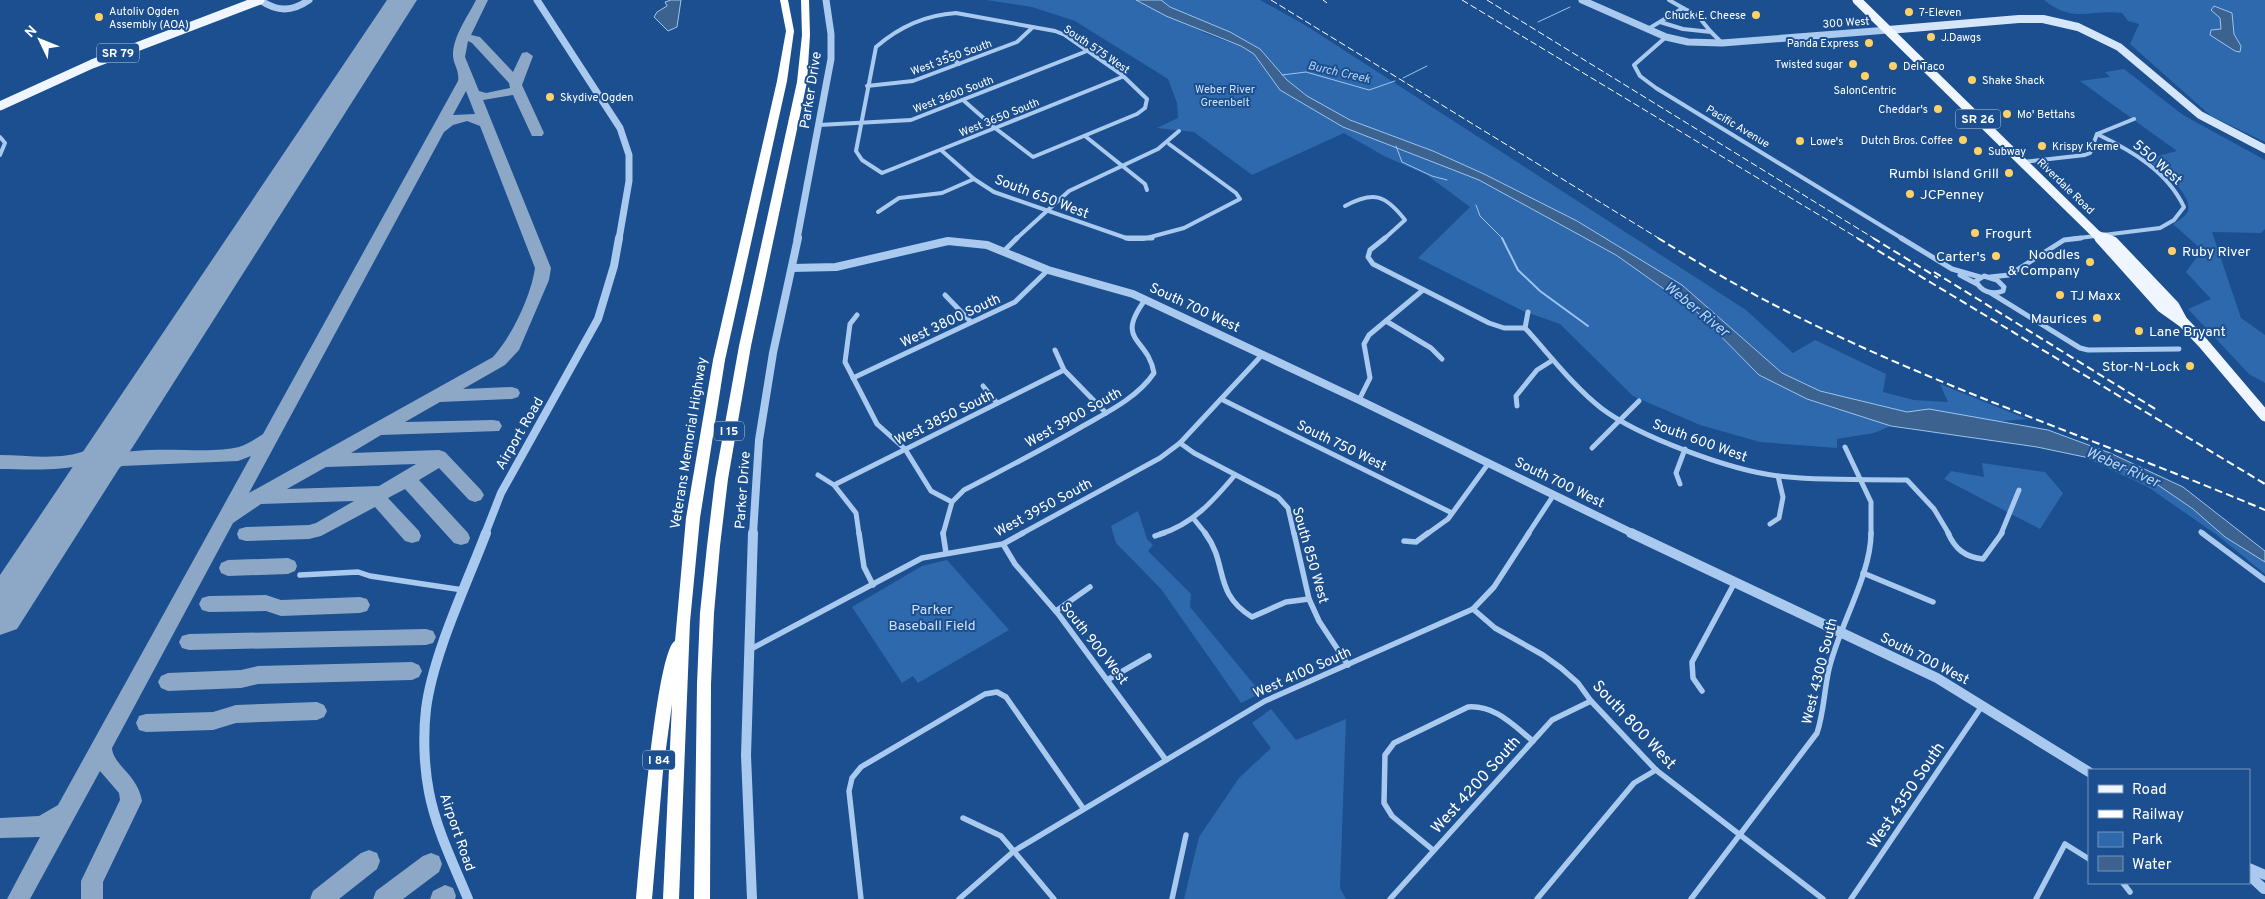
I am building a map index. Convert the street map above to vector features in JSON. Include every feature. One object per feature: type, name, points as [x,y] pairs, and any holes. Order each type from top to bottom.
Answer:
[{"type":"highway","name":"Veterans Memorial Highway","points":[[671,899],[683,622],[691,534],[707,426],[724,336],[782,81],[790,32],[784,0]]},
{"type":"highway","name":"I 15","points":[[702,899],[702,733],[708,612],[718,510],[736,385],[802,82],[806,34],[804,0]]},
{"type":"highway","name":"I 84","points":[[644,899],[670,670],[683,622]]},
{"type":"main road","name":"SR 79","points":[[0,106],[92,64],[260,0]]},
{"type":"main road","name":"Riverdale Road","points":[[1857,0],[2174,306],[2183,322],[2264,414]]},
{"type":"main road","name":"300 West","points":[[2028,19],[2075,30],[2104,42],[2186,111],[2212,128],[2265,155]]},
{"type":"main road","name":"300 West","points":[[1888,30],[2028,19],[2043,19],[2068,24],[2106,39],[2125,51],[2193,110],[2265,149]]},
{"type":"main road","points":[[0,102],[23,95]]},
{"type":"main road","points":[[0,114],[23,95]]},
{"type":"street","points":[[260,0],[277,10],[294,8],[309,0]]},
{"type":"street","name":"Airport Road","points":[[468,899],[433,810],[426,762],[426,710],[431,685],[464,590],[505,486],[598,319],[614,266],[629,181],[629,154],[620,128],[537,0]]},
{"type":"street","name":"Parker Drive","points":[[752,899],[746,755],[748,650],[759,440],[773,353],[792,268],[831,59],[831,34],[826,0]]},
{"type":"street","points":[[1582,0],[1666,37]]},
{"type":"street","points":[[1668,0],[1697,15],[1722,43]]},
{"type":"street","points":[[1648,29],[1683,8]]},
{"type":"street","name":"South 575 West","points":[[867,86],[876,47],[883,40],[925,17],[942,13],[956,14],[1033,27],[1065,35],[1142,91],[1147,99],[1145,108],[1137,114],[1084,136]]},
{"type":"street","points":[[1660,22],[1683,29],[1711,32]]},
{"type":"street","name":"West 3550 South","points":[[867,86],[913,81],[1017,42],[1033,27]]},
{"type":"street","name":"300 West","points":[[1666,37],[1688,42],[1722,43],[1888,30]]},
{"type":"street","name":"Pacific Avenue","points":[[1666,37],[1660,44],[1639,56],[1634,64],[1640,76],[1656,88],[1977,284],[2071,344],[2088,350],[2179,349]]},
{"type":"street","name":"West 3600 South","points":[[820,125],[911,120],[1087,51]]},
{"type":"street","points":[[946,52],[959,64]]},
{"type":"street","name":"West 3650 South","points":[[861,123],[856,151],[862,160],[882,173],[1122,77]]},
{"type":"street","points":[[861,123],[867,86]]},
{"type":"street","points":[[963,100],[1017,148],[1034,157],[1084,136],[1146,184],[1146,190]]},
{"type":"street","points":[[2023,162],[2085,156],[2090,152],[2097,134],[2134,119]]},
{"type":"street","points":[[1004,250],[1068,192],[1087,180],[1169,144],[1179,131]]},
{"type":"street","name":"550 West","points":[[2010,275],[2061,241],[2102,238],[2160,228],[2172,223],[2181,215],[2184,207],[2178,193],[2148,165],[2125,148],[2097,134]]},
{"type":"street","points":[[0,137],[5,143],[4,149],[0,154]]},
{"type":"street","name":"South 650 West","points":[[941,150],[974,179],[994,192],[1129,239],[1145,241],[1162,237],[1237,202],[1240,198],[1180,150],[1169,144]]},
{"type":"street","points":[[878,212],[886,204],[905,195],[945,192],[974,179]]},
{"type":"street","points":[[1345,206],[1363,196],[1372,194],[1393,208],[1404,220],[1402,225],[1370,250],[1368,257],[1374,264],[1489,323],[1504,328],[1525,328],[1528,312]]},
{"type":"street","name":"South 700 West","points":[[792,268],[836,267],[948,241],[987,245],[1004,250],[1048,270],[1133,294],[1359,400],[1553,496],[1937,678],[2088,771]]},
{"type":"street","name":"Pacific Avenue","points":[[1952,269],[1980,277],[2010,275]]},
{"type":"street","name":"West 3800 South","points":[[853,378],[1015,302],[1048,270]]},
{"type":"street","points":[[2006,304],[2003,297],[2004,288],[2010,275]]},
{"type":"street","points":[[1977,284],[1976,280],[1980,277]]},
{"type":"street","points":[[1990,277],[2004,288]]},
{"type":"street","points":[[1991,293],[1998,293],[2004,288]]},
{"type":"street","points":[[1359,400],[1368,387],[1371,373],[1364,344],[1369,335],[1423,290]]},
{"type":"street","points":[[945,295],[971,322]]},
{"type":"street","name":"West 3900 South","points":[[952,502],[964,490],[1120,406],[1149,384],[1154,375],[1152,364],[1134,337],[1132,324],[1135,311],[1145,300]]},
{"type":"street","points":[[857,315],[850,324],[845,362],[878,424],[905,449],[931,491],[952,502],[943,524],[942,538],[946,553]]},
{"type":"street","points":[[1386,321],[1430,348],[1442,359]]},
{"type":"street","name":"South 600 West","points":[[1525,328],[1582,390],[1618,420],[1685,449],[1735,466],[1778,476],[1907,480],[1938,515],[1946,527],[1954,547],[1972,558],[1983,559],[1992,551],[2006,526],[2018,490]]},
{"type":"street","points":[[1056,350],[1064,370],[1106,413]]},
{"type":"street","name":"West 3950 South","points":[[748,650],[922,558],[1002,544],[1160,458],[1180,443],[1262,355]]},
{"type":"street","points":[[1517,406],[1516,396],[1537,370],[1553,360]]},
{"type":"street","name":"West 3850 South","points":[[834,485],[1064,370]]},
{"type":"street","points":[[983,386],[997,403]]},
{"type":"street","name":"South 750 West","points":[[1221,399],[1452,513]]},
{"type":"street","points":[[1592,448],[1639,401]]},
{"type":"street","name":"South 850 West","points":[[1180,443],[1194,453],[1278,497],[1288,508],[1309,599],[1319,621],[1348,665]]},
{"type":"street","name":"West 4300 South","points":[[1691,899],[1816,733],[1823,716],[1829,670],[1840,632],[1863,573],[1871,541],[1871,502],[1845,447]]},
{"type":"street","points":[[1680,484],[1676,473],[1685,449]]},
{"type":"street","points":[[1404,541],[1416,542],[1448,518],[1488,464]]},
{"type":"street","points":[[818,475],[834,485],[856,513],[864,567],[873,584]]},
{"type":"street","points":[[1155,536],[1166,534],[1207,508],[1235,475]]},
{"type":"street","points":[[1770,524],[1779,518],[1783,498],[1778,476]]},
{"type":"street","name":"West 4100 South","points":[[959,899],[991,869],[1014,852],[1083,808],[1265,701],[1472,609],[1494,587],[1553,496]]},
{"type":"street","points":[[1193,518],[1211,541],[1226,592],[1241,612],[1252,617],[1286,602],[1309,599]]},
{"type":"street","points":[[2201,532],[2265,580]]},
{"type":"street","name":"South 900 West","points":[[1002,544],[1012,563],[1056,611],[1109,679],[1166,760]]},
{"type":"street","points":[[300,575],[358,572],[370,576],[464,590]]},
{"type":"street","points":[[1863,573],[1933,602]]},
{"type":"street","points":[[1702,691],[1692,680],[1690,671],[1692,662],[1735,582]]},
{"type":"street","points":[[1056,611],[1090,587]]},
{"type":"street","name":"South 800 West","points":[[1472,609],[1495,628],[1562,668],[1578,683],[1591,701],[1656,770],[1823,899]]},
{"type":"street","points":[[1109,679],[1149,656]]},
{"type":"street","points":[[861,899],[849,792],[852,778],[861,767],[985,694],[998,692],[1006,698],[1083,808]]},
{"type":"street","name":"West 4200 South","points":[[1390,898],[1552,720],[1591,701]]},
{"type":"street","points":[[1433,850],[1392,816],[1384,803],[1385,755],[1394,743],[1468,707],[1482,706],[1493,710],[1533,741]]},
{"type":"street","name":"West 4350 South","points":[[1851,899],[1982,706]]},
{"type":"street","points":[[1536,899],[1634,783],[1656,770]]},
{"type":"street","points":[[963,818],[996,833],[1054,899]]},
{"type":"street","points":[[1172,899],[1186,834]]},
{"type":"street","points":[[2036,899],[2065,844],[2088,858]]},
{"type":"street","points":[[2250,868],[2265,874]]},
{"type":"street","points":[[2250,876],[2265,886]]},
{"type":"street","points":[[2123,884],[2130,892]]},
{"type":"green space","name":"Weber River Greenbelt","points":[[986,0],[1136,0],[1209,35],[1240,46],[1254,54],[1280,90],[1343,127],[1479,180],[1616,255],[1698,313],[1759,375],[1807,399],[1891,426],[1874,433],[1837,439],[1837,448],[1760,442],[1700,425],[1633,396],[1560,324],[1523,311],[1418,258],[1470,207],[1427,175],[1384,156],[1344,133],[1252,175],[1194,132],[1157,128],[1178,118],[1177,103],[1168,79],[1075,21],[1032,7]]},
{"type":"green space","name":"Weber River Greenbelt","points":[[1161,0],[1260,0],[1305,25],[1746,310],[1793,353],[1815,340],[1886,374],[1883,392],[1914,400],[1948,402],[1940,384],[2027,419],[1993,422],[1929,409],[1907,412],[1820,391],[1782,373],[1682,285],[1577,221],[1484,174],[1433,151],[1350,120],[1307,96],[1287,80],[1260,49],[1230,32],[1170,7]]},
{"type":"green space","points":[[2044,0],[2265,0],[2265,142],[2211,116],[2130,44],[2139,24],[2128,21],[2122,13],[2073,14],[2064,12]]},
{"type":"green space","points":[[2124,69],[2183,115],[2265,160],[2265,229],[2261,233],[2212,232],[2241,318],[2265,335],[2265,383],[2249,374],[2188,309],[2211,299],[2186,272],[2202,250],[2173,224],[2184,217],[2188,211],[2185,197],[2173,182],[2146,159],[2177,151],[2080,81],[2110,77],[2105,72]]},
{"type":"green space","points":[[2084,457],[2124,468],[2158,484],[2265,562],[2265,574],[2217,535],[2148,487]]},
{"type":"green space","points":[[1982,463],[2045,472],[2063,493],[2040,529],[1944,479],[1951,471],[1984,477]]},
{"type":"green space","points":[[1138,511],[1147,539],[1153,545],[1148,551],[1191,594],[1190,607],[1261,693],[1241,703],[1161,589],[1116,543],[1111,526]]},
{"type":"green space","name":"Parker Baseball Field","points":[[947,560],[1009,630],[918,683],[913,676],[902,683],[852,607],[922,566]]},
{"type":"green space","points":[[1271,709],[1296,740],[1346,719],[1340,888],[1346,899],[1184,899],[1199,837],[1239,778],[1271,748],[1252,723]]},
{"type":"water","points":[[681,0],[677,27],[668,31],[654,17],[657,12],[667,6],[665,2]]},
{"type":"water","name":"Weber River","points":[[1136,0],[1161,0],[1170,7],[1230,32],[1260,49],[1287,80],[1307,96],[1350,120],[1433,151],[1484,174],[1577,221],[1682,285],[1782,373],[1820,391],[1907,412],[1929,409],[2048,430],[2110,453],[2183,487],[2265,551],[2265,562],[2225,537],[2193,509],[2158,485],[2124,468],[2099,460],[2037,447],[1891,426],[1807,399],[1759,375],[1698,313],[1616,255],[1479,180],[1343,127],[1280,90],[1254,54],[1241,46],[1166,16]]},
{"type":"water","points":[[2214,6],[2232,13],[2234,34],[2241,46],[2240,52],[2235,51],[2210,35],[2211,30],[2221,29],[2220,18],[2211,10]]},
{"type":"waterway","name":"Burch Creek","points":[[1538,22],[1570,7]]},
{"type":"waterway","name":"Burch Creek","points":[[1403,78],[1427,66]]},
{"type":"waterway","name":"Burch Creek","points":[[1282,75],[1306,72],[1369,90],[1395,81]]},
{"type":"waterway","points":[[1396,146],[1402,162],[1432,176],[1447,180]]},
{"type":"waterway","points":[[1476,205],[1480,216],[1502,238]]},
{"type":"waterway","points":[[1502,238],[1518,270],[1540,291],[1588,326]]},
{"type":"taxiway","points":[[398,7],[407,0]]},
{"type":"taxiway","points":[[465,34],[482,0]]},
{"type":"taxiway","points":[[465,34],[466,37],[476,40],[515,82]]},
{"type":"taxiway","points":[[465,34],[460,44],[459,57],[474,94]]},
{"type":"taxiway","points":[[527,56],[517,76],[515,85],[537,133]]},
{"type":"taxiway","points":[[438,130],[465,81],[466,75]]},
{"type":"taxiway","points":[[474,94],[486,97],[517,90]]},
{"type":"taxiway","points":[[229,517],[247,503],[499,361],[513,346],[541,280],[543,268],[474,94]]},
{"type":"taxiway","points":[[438,130],[454,119],[467,117],[479,119],[484,123]]},
{"type":"taxiway","points":[[101,747],[438,130]]},
{"type":"taxiway","points":[[439,396],[512,393]]},
{"type":"taxiway","points":[[382,429],[493,426]]},
{"type":"taxiway","points":[[0,462],[63,462],[79,459],[93,455],[106,448],[116,437]]},
{"type":"taxiway","points":[[90,478],[104,466],[120,459],[238,454],[255,448],[268,439]]},
{"type":"taxiway","points":[[327,460],[439,457],[444,462]]},
{"type":"taxiway","points":[[246,534],[309,532],[321,529],[433,463],[444,462]]},
{"type":"taxiway","points":[[444,462],[475,495]]},
{"type":"taxiway","points":[[398,484],[405,481],[411,483],[461,538]]},
{"type":"taxiway","points":[[261,497],[380,493]]},
{"type":"taxiway","points":[[368,502],[375,500],[381,502],[412,536]]},
{"type":"taxiway","points":[[228,568],[288,566]]},
{"type":"taxiway","points":[[209,604],[266,603],[281,608],[360,605]]},
{"type":"taxiway","points":[[189,642],[256,640],[271,642],[426,637]]},
{"type":"taxiway","points":[[168,682],[241,679],[258,675],[412,671]]},
{"type":"taxiway","points":[[146,723],[213,721],[236,714],[317,711]]},
{"type":"taxiway","points":[[18,899],[101,747]]},
{"type":"taxiway","points":[[92,899],[92,881],[131,801],[130,793],[126,786],[105,761],[101,747]]},
{"type":"taxiway","points":[[0,828],[42,826],[63,813]]},
{"type":"taxiway","points":[[321,899],[369,861]]},
{"type":"taxiway","points":[[384,899],[431,864]]},
{"type":"taxiway","points":[[441,899],[445,896]]},
{"type":"runway","points":[[0,615],[402,0]]},
{"type":"railway","points":[[1271,0],[1660,239]]},
{"type":"railway","points":[[1323,0],[1327,3]]},
{"type":"railway","points":[[1462,0],[1859,239]]},
{"type":"railway","points":[[1487,0],[1875,239]]},
{"type":"railway","points":[[1658,238],[1753,294],[1904,366],[2265,510]]},
{"type":"railway","points":[[1857,238],[2265,484]]},
{"type":"railway","points":[[1873,238],[1938,278]]},
{"type":"railway","points":[[1934,272],[2157,410]]},
{"type":"place","name":"7-Eleven","points":[[1909,12]]},
{"type":"place","name":"Chuck E. Cheese","points":[[1756,15]]},
{"type":"place","name":"Autoliv Ogden Assembly (AOA)","points":[[99,17]]},
{"type":"place","name":"J.Dawgs","points":[[1931,37]]},
{"type":"place","name":"Panda Express","points":[[1869,43]]},
{"type":"place","name":"Twisted sugar","points":[[1853,64]]},
{"type":"place","name":"Del Taco","points":[[1893,66]]},
{"type":"place","name":"SalonCentric","points":[[1865,76]]},
{"type":"place","name":"Shake Shack","points":[[1972,80]]},
{"type":"place","name":"Skydive Ogden","points":[[550,97]]},
{"type":"place","name":"Cheddar's","points":[[1938,109]]},
{"type":"place","name":"Mo' Bettahs","points":[[2007,114]]},
{"type":"place","name":"Dutch Bros. Coffee","points":[[1963,140]]},
{"type":"place","name":"Lowe's","points":[[1800,141]]},
{"type":"place","name":"Krispy Kreme","points":[[2042,146]]},
{"type":"place","name":"Subway","points":[[1978,151]]},
{"type":"place","name":"Rumbi Island Grill","points":[[2009,173]]},
{"type":"place","name":"JCPenney","points":[[1910,194]]},
{"type":"place","name":"Frogurt","points":[[1975,233]]},
{"type":"place","name":"Ruby River","points":[[2172,251]]},
{"type":"place","name":"Carter's","points":[[1996,256]]},
{"type":"place","name":"Noodles & Company","points":[[2090,262]]},
{"type":"place","name":"TJ Maxx","points":[[2060,295]]},
{"type":"place","name":"Maurices","points":[[2097,318]]},
{"type":"place","name":"Lane Bryant","points":[[2139,331]]},
{"type":"place","name":"Stor-N-Lock","points":[[2190,366]]}]
